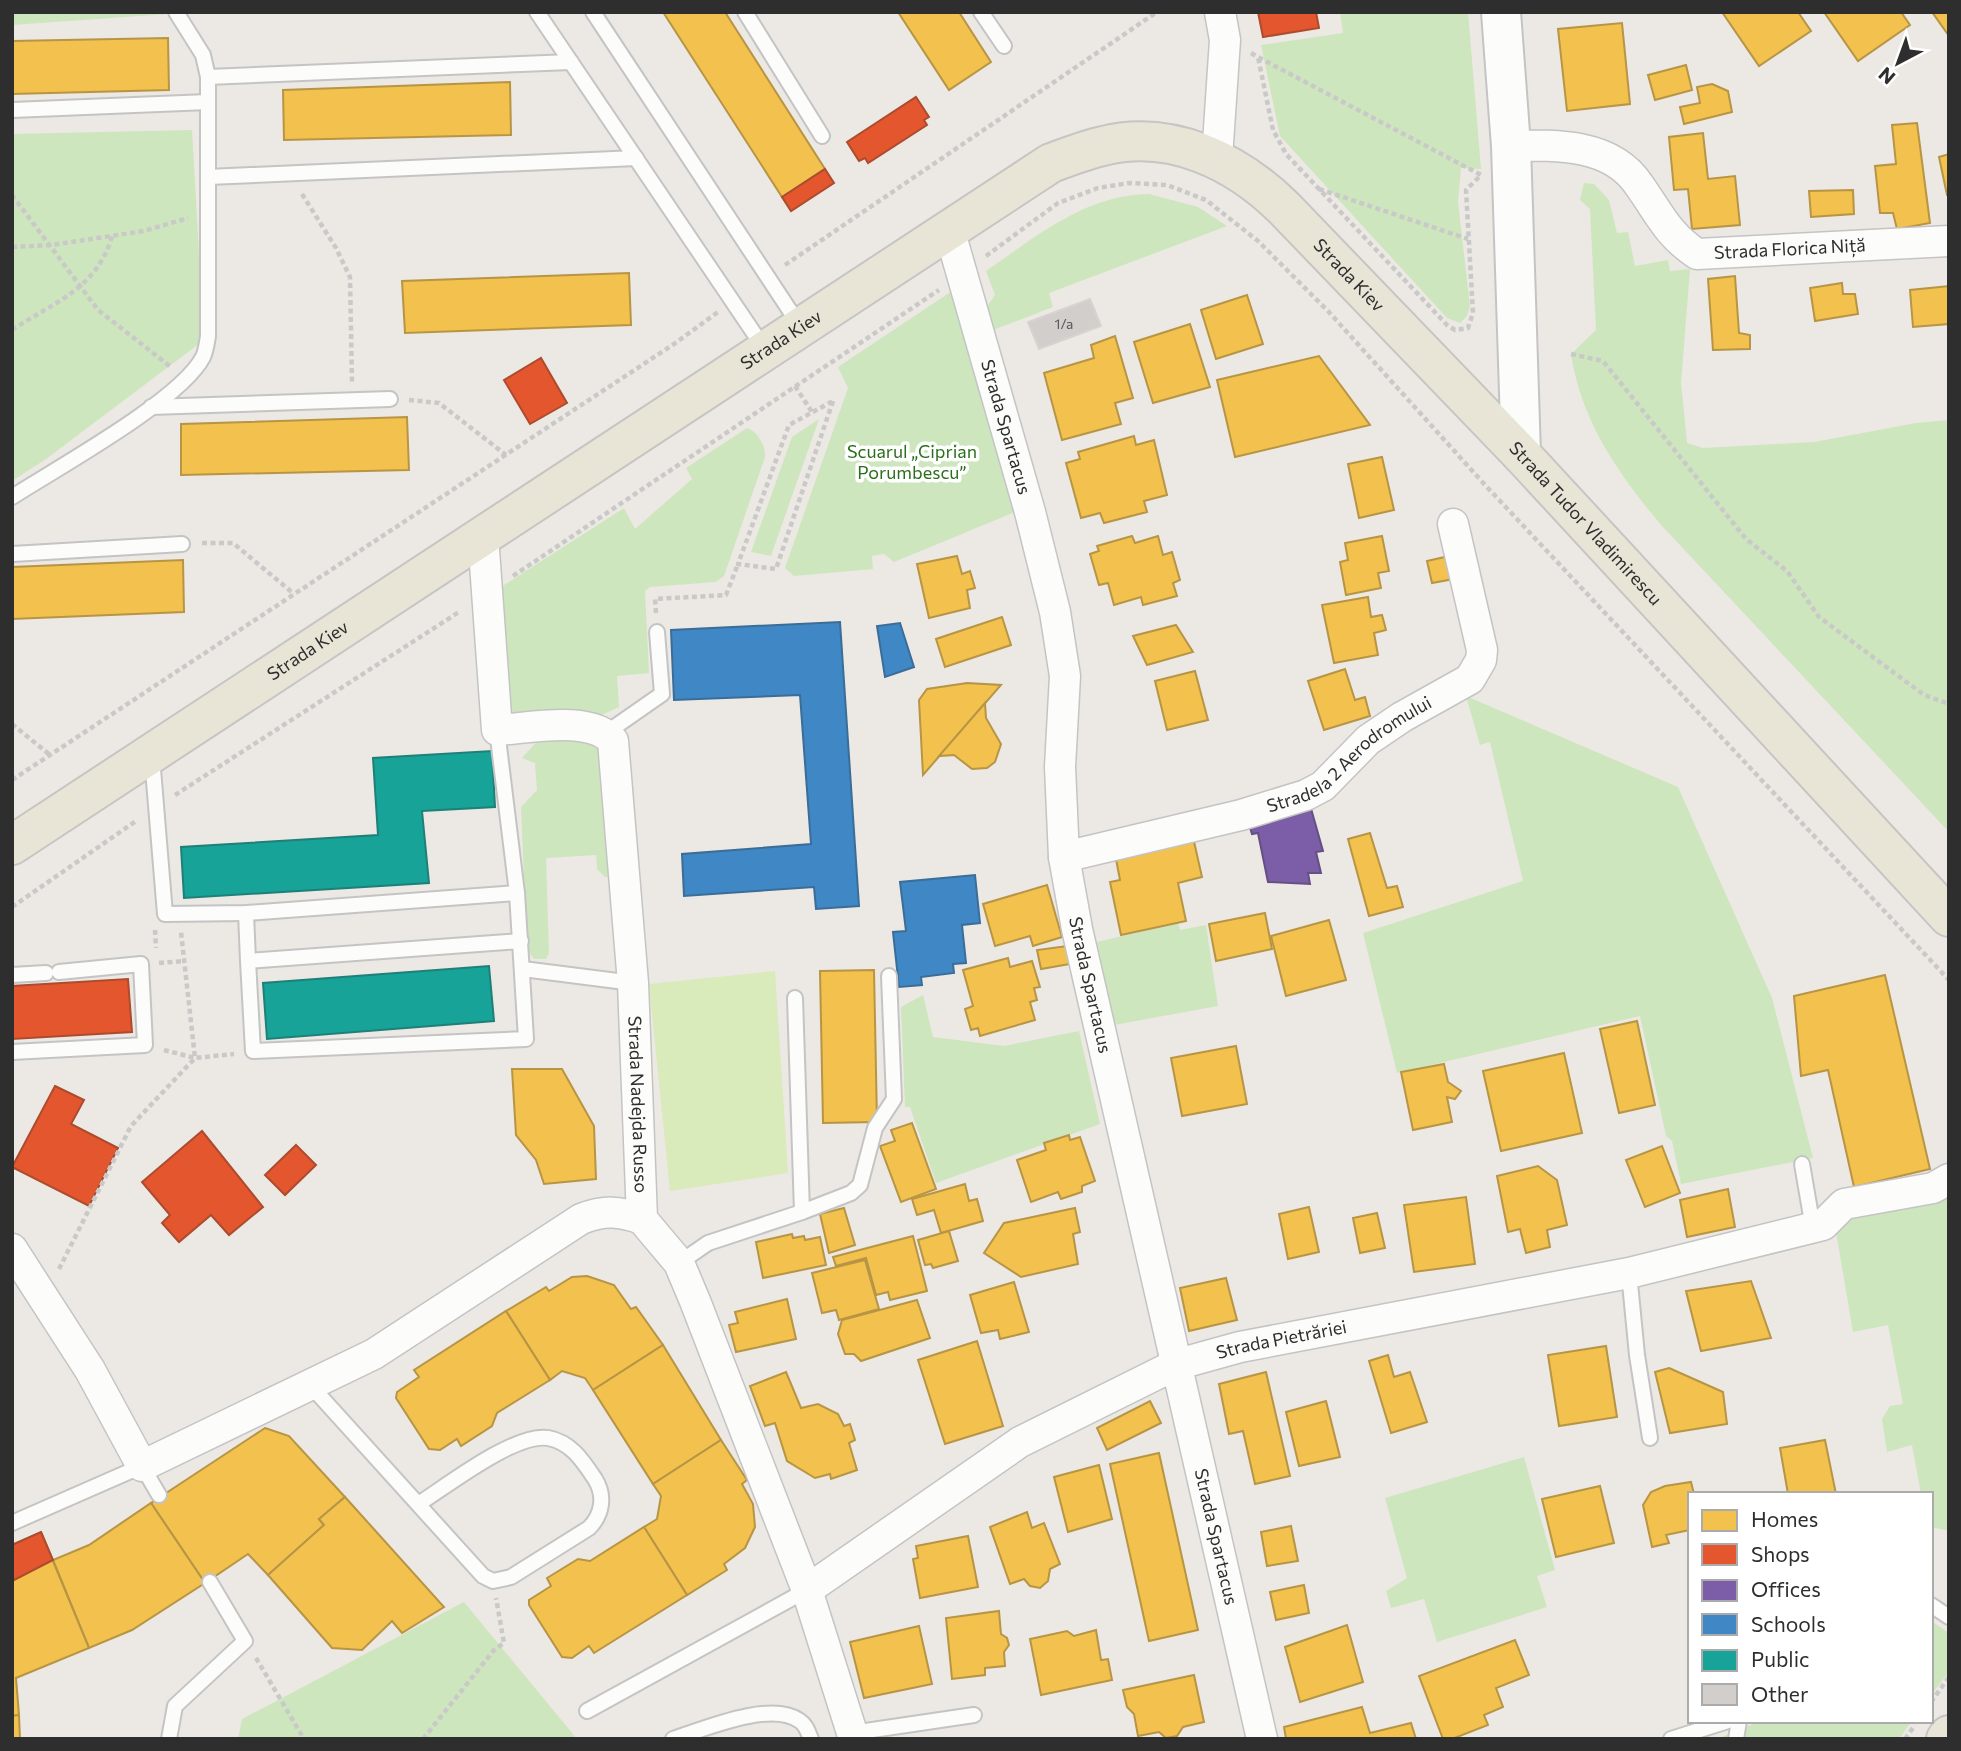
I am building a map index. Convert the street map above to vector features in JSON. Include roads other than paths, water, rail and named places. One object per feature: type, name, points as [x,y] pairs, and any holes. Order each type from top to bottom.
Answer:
[{"type":"main road","name":"Strada Tudor Vladimirescu","points":[[1501,12],[1511,146],[1521,454],[1949,917]]},
{"type":"main road","name":"Strada Kiev","points":[[12,845],[1051,163],[1101,146],[1143,141],[1167,143],[1217,158],[1258,182],[1521,454]]},
{"type":"street","points":[[1217,158],[1223,26]]},
{"type":"street","name":"Strada Florica Niță","points":[[1511,146],[1543,145],[1596,152],[1620,163],[1639,184],[1655,214],[1678,242],[1697,254],[1949,241]]},
{"type":"street","name":"Strada Spartacus","points":[[949,229],[1030,512],[1055,612],[1065,676],[1060,767],[1064,857],[1077,929],[1262,1739]]},
{"type":"street","name":"Stradela 2 Aerodromului","points":[[1064,857],[1241,815],[1306,795],[1323,786],[1368,740],[1390,724],[1471,679],[1481,660],[1482,650],[1453,524]]},
{"type":"street","points":[[483,536],[497,730],[580,725],[606,733]]},
{"type":"street","name":"Strada Nadejda Russo","points":[[606,733],[616,751],[633,983],[642,1219]]},
{"type":"street","points":[[1813,1228],[1823,1225],[1844,1204],[1933,1188],[1949,1180]]},
{"type":"street","points":[[12,1249],[90,1370],[142,1466],[374,1354],[581,1219],[601,1212],[621,1212],[642,1219],[678,1263],[807,1590],[853,1736]]},
{"type":"street","name":"Strada Pietrăriei","points":[[807,1590],[1020,1442],[1175,1365],[1240,1347],[1629,1273],[1813,1228]]},
{"type":"lane","points":[[12,497],[151,407],[186,377],[203,356],[208,336],[208,77],[203,55],[176,12]]},
{"type":"lane","points":[[537,12],[765,349]]},
{"type":"lane","points":[[745,12],[822,136]]},
{"type":"lane","points":[[981,12],[1004,46]]},
{"type":"lane","points":[[596,14],[800,326]]},
{"type":"lane","points":[[208,77],[571,62]]},
{"type":"lane","points":[[12,110],[208,102]]},
{"type":"lane","points":[[208,177],[636,158]]},
{"type":"lane","points":[[151,407],[390,399]]},
{"type":"lane","points":[[12,554],[182,544]]},
{"type":"lane","points":[[606,733],[662,694],[657,632]]},
{"type":"lane","points":[[246,913],[253,1051],[526,1039],[517,893],[497,730]]},
{"type":"lane","points":[[152,752],[172,914],[246,913],[517,893]]},
{"type":"lane","points":[[248,961],[521,942]]},
{"type":"lane","points":[[12,975],[141,964],[145,1045],[12,1052]]},
{"type":"lane","points":[[523,969],[633,983]]},
{"type":"lane","points":[[678,1263],[708,1243],[852,1193],[860,1185],[875,1128],[894,1099],[889,976]]},
{"type":"lane","points":[[795,998],[802,1212]]},
{"type":"lane","points":[[1802,1164],[1813,1228]]},
{"type":"lane","points":[[1629,1273],[1637,1355],[1650,1438]]},
{"type":"lane","points":[[311,1386],[420,1503],[483,1576],[493,1581],[510,1577],[596,1521],[602,1502],[600,1487],[581,1458],[560,1442],[547,1438],[525,1441],[420,1503]]},
{"type":"lane","points":[[12,1522],[142,1466],[159,1495]]},
{"type":"lane","points":[[169,1739],[175,1706],[245,1641],[210,1583]]},
{"type":"lane","points":[[587,1711],[807,1590]]},
{"type":"lane","points":[[1933,1606],[1949,1617]]},
{"type":"lane","points":[[673,1739],[737,1718],[783,1715],[803,1723],[811,1739]]},
{"type":"lane","points":[[853,1736],[974,1715]]},
{"type":"lane","points":[[1671,1739],[1722,1723]]},
{"type":"park label","name":"Scuarul „Ciprian Porumbescu”","points":[[912,462]]}]
